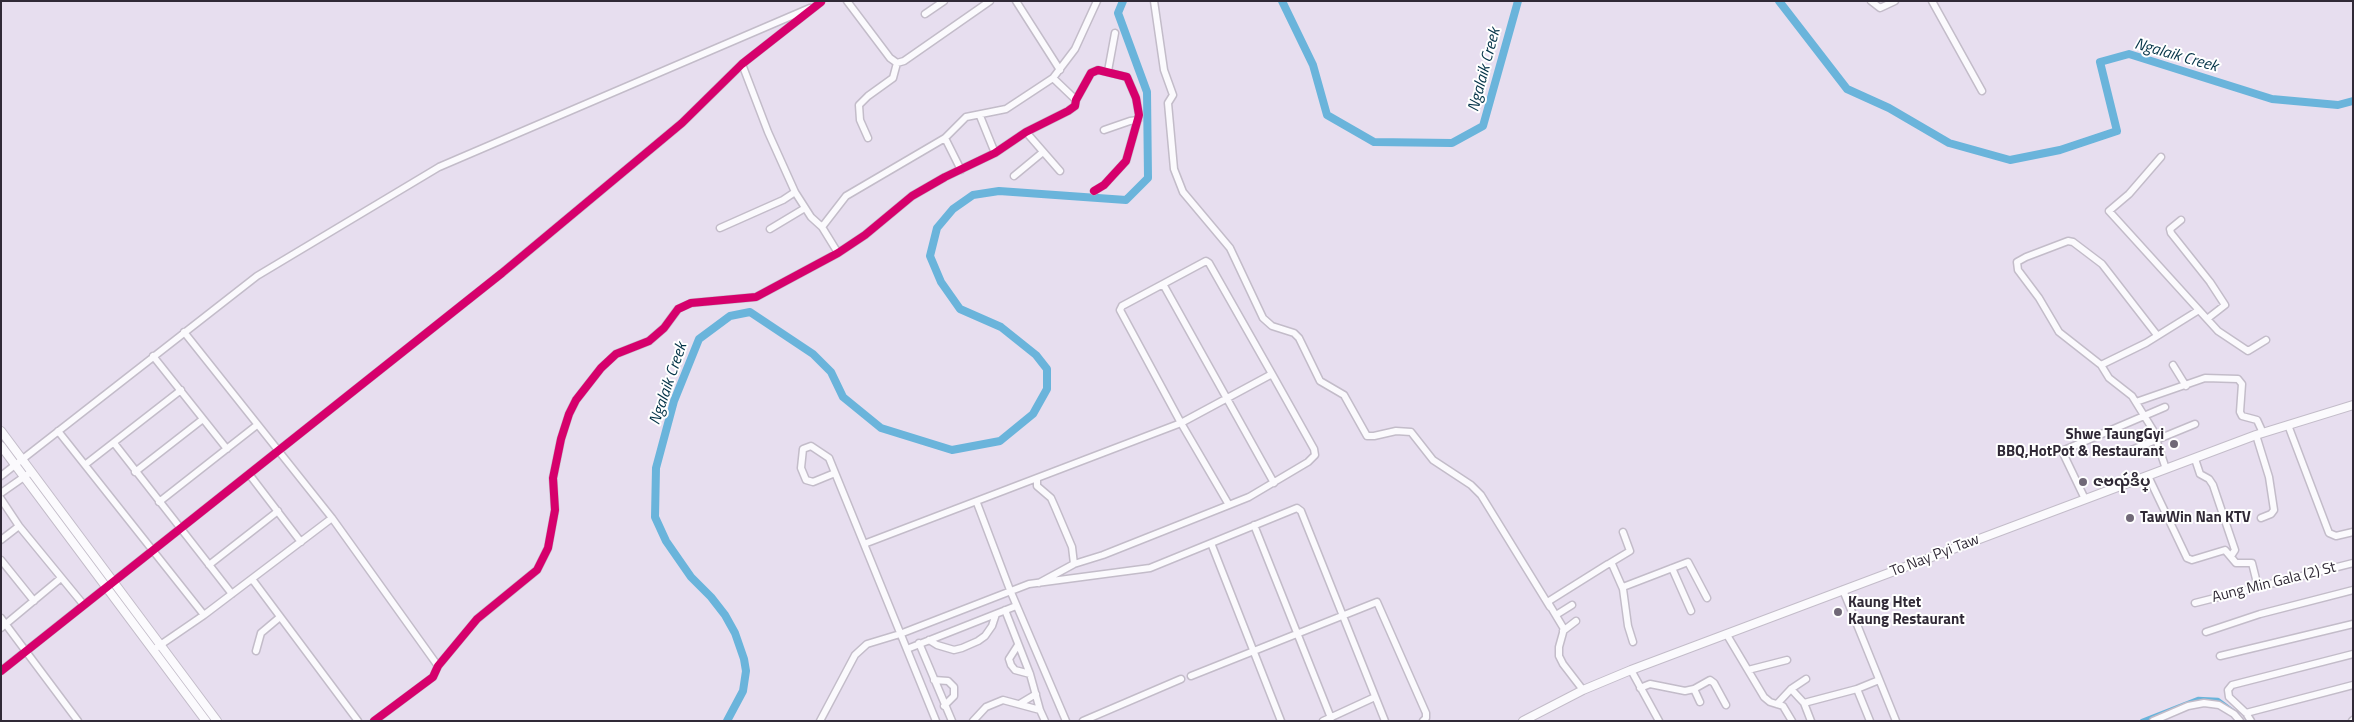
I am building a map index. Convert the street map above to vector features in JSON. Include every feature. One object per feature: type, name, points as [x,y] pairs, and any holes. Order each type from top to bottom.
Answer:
[{"type":"main road","name":"To Nay Pyi Taw","points":[[1523,721],[1583,690],[1631,670],[2259,434],[2353,405]]},
{"type":"main road","points":[[1,431],[23,460],[28,474],[156,648],[206,721]]},
{"type":"main road","points":[[1,446],[16,465],[28,474]]},
{"type":"main road","points":[[156,648],[217,721]]},
{"type":"street","points":[[847,1],[890,58],[897,63]]},
{"type":"street","points":[[925,14],[944,1]]},
{"type":"street","points":[[897,63],[904,61],[990,1]]},
{"type":"street","points":[[1016,1],[1060,70]]},
{"type":"street","points":[[822,227],[846,196],[945,138],[966,117],[980,116],[1006,109],[1053,78],[1075,50],[1097,1]]},
{"type":"street","points":[[1154,1],[1164,70],[1173,95],[1168,103],[1174,169],[1183,192],[1230,248],[1264,318],[1272,326],[1294,333],[1300,338],[1320,381],[1344,396],[1367,436],[1396,431],[1412,432],[1433,460],[1471,485],[1481,495],[1556,615],[1564,631]]},
{"type":"street","points":[[1871,1],[1880,8],[1895,1]]},
{"type":"street","points":[[1932,1],[1982,91]]},
{"type":"street","points":[[1,671],[502,273],[682,123],[742,64],[822,2]]},
{"type":"street","points":[[1,476],[257,276],[439,167],[822,2]]},
{"type":"street","points":[[1108,71],[1115,33]]},
{"type":"street","points":[[868,138],[860,120],[860,105],[868,96],[893,78],[897,63]]},
{"type":"street","points":[[742,64],[768,132],[795,192],[811,217],[822,227],[838,253]]},
{"type":"street","points":[[374,721],[432,677],[438,666],[477,618],[537,570],[548,548],[552,529],[555,510],[553,478],[560,440],[576,400],[601,368],[616,354],[649,340],[664,328],[678,309],[691,303],[756,297],[838,253],[865,235],[912,196],[995,153],[1026,132],[1068,111],[1075,106],[1076,100],[1092,73],[1098,70],[1127,77],[1136,98],[1139,116],[1126,161],[1104,185],[1094,191]]},
{"type":"street","points":[[1053,78],[1076,100]]},
{"type":"street","points":[[980,116],[995,153]]},
{"type":"street","points":[[1104,130],[1138,120]]},
{"type":"street","points":[[1026,132],[1060,171]]},
{"type":"street","points":[[945,138],[961,170]]},
{"type":"street","points":[[1014,176],[1043,152]]},
{"type":"street","points":[[2161,157],[2129,194],[2109,211],[2207,319],[2227,337],[2248,351],[2266,340]]},
{"type":"street","points":[[720,228],[783,200],[795,192]]},
{"type":"street","points":[[770,229],[805,208]]},
{"type":"street","points":[[2181,220],[2170,230],[2225,305],[2207,319]]},
{"type":"street","points":[[2157,335],[2102,264],[2074,242],[2068,241],[2017,262],[2018,270],[2040,298],[2059,332],[2101,365],[2109,378],[2123,388],[2136,402],[2157,439],[2166,469]]},
{"type":"street","points":[[1039,583],[1074,564],[1103,555],[1229,505],[1274,483],[1311,460],[1315,452],[1208,261],[1122,306],[1120,310],[1181,424],[1229,505]]},
{"type":"street","points":[[1163,284],[1274,483]]},
{"type":"street","points":[[2101,365],[2199,310]]},
{"type":"street","points":[[184,332],[332,518],[438,666]]},
{"type":"street","points":[[153,356],[227,449]]},
{"type":"street","points":[[2173,365],[2186,386]]},
{"type":"street","points":[[864,544],[977,503],[1181,424],[1272,374]]},
{"type":"street","points":[[2136,402],[2205,378],[2238,379],[2242,384],[2240,412],[2242,416],[2257,420],[2269,477],[2274,510],[2271,514],[2260,518]]},
{"type":"street","points":[[86,464],[181,390]]},
{"type":"street","points":[[2085,499],[2062,451],[2165,407]]},
{"type":"street","points":[[135,472],[203,419]]},
{"type":"street","points":[[2129,451],[2195,424]]},
{"type":"street","points":[[159,502],[257,425]]},
{"type":"street","points":[[2288,425],[2329,533],[2336,536],[2353,532]]},
{"type":"street","points":[[58,431],[204,615]]},
{"type":"street","points":[[114,443],[232,594]]},
{"type":"street","points":[[834,473],[813,482],[806,480],[801,468],[803,449],[811,446],[827,456],[907,648],[936,721]]},
{"type":"street","points":[[2195,458],[2200,474],[2210,479],[2213,485],[2235,550],[2231,556]]},
{"type":"street","points":[[1,493],[28,474]]},
{"type":"street","points":[[250,474],[301,542]]},
{"type":"street","points":[[2148,476],[2187,558],[2192,560],[2224,550],[2236,563],[2252,563],[2258,587]]},
{"type":"street","points":[[1037,480],[1038,486],[1051,498],[1055,507],[1072,547],[1074,564]]},
{"type":"street","points":[[1,499],[19,526],[83,604]]},
{"type":"street","points":[[977,503],[1016,606],[1066,721]]},
{"type":"street","points":[[820,721],[855,655],[867,644],[900,634],[1010,590],[1039,583],[1150,568],[1295,508],[1300,510],[1384,721]]},
{"type":"street","points":[[209,564],[278,511]]},
{"type":"street","points":[[156,648],[204,615],[332,518]]},
{"type":"street","points":[[1254,524],[1330,718]]},
{"type":"street","points":[[1,540],[19,526]]},
{"type":"street","points":[[1550,607],[1549,601],[1630,551],[1623,532]]},
{"type":"street","points":[[1211,543],[1281,721]]},
{"type":"street","points":[[1,560],[34,601]]},
{"type":"street","points":[[1623,587],[1690,562],[1707,598]]},
{"type":"street","points":[[1610,563],[1615,567],[1623,587],[1628,626],[1633,642]]},
{"type":"street","name":"Aung Min Gala (2) St","points":[[2195,603],[2353,564]]},
{"type":"street","points":[[1672,568],[1691,611]]},
{"type":"street","points":[[4,626],[62,578]]},
{"type":"street","points":[[252,579],[358,721]]},
{"type":"street","points":[[1844,590],[1896,721]]},
{"type":"street","points":[[2206,632],[2260,614],[2353,590]]},
{"type":"street","points":[[1191,676],[1375,602],[1378,603],[1426,713],[1424,721]]},
{"type":"street","points":[[1556,615],[1572,605]]},
{"type":"street","points":[[907,648],[1016,606]]},
{"type":"street","points":[[1005,610],[1030,674],[1044,721]]},
{"type":"street","points":[[929,640],[954,650],[962,648],[985,636],[992,626],[996,614]]},
{"type":"street","points":[[256,651],[262,633],[270,632],[280,617]]},
{"type":"street","points":[[1,618],[4,626],[27,650],[78,721]]},
{"type":"street","points":[[1576,621],[1564,631],[1559,647],[1559,656],[1583,690]]},
{"type":"street","points":[[2220,656],[2353,624]]},
{"type":"street","points":[[1727,635],[1764,697],[1785,708],[1792,721]]},
{"type":"street","points":[[919,643],[944,706],[952,721]]},
{"type":"street","points":[[1018,645],[1009,659],[1011,665],[1016,670],[1030,674]]},
{"type":"street","points":[[2252,721],[2229,697],[2230,687],[2353,654]]},
{"type":"street","points":[[1748,670],[1787,660]]},
{"type":"street","points":[[1631,670],[1659,721]]},
{"type":"street","points":[[1083,721],[1093,719],[1181,679]]},
{"type":"street","points":[[1776,704],[1791,689],[1806,679]]},
{"type":"street","points":[[934,680],[948,681],[954,687],[954,696],[944,706]]},
{"type":"street","points":[[1640,688],[1650,684],[1682,692],[1694,689],[1708,680],[1713,680],[1726,705]]},
{"type":"street","points":[[1804,703],[1857,689],[1879,680]]},
{"type":"street","points":[[2246,713],[2353,685]]},
{"type":"street","points":[[1694,689],[1700,702]]},
{"type":"street","points":[[1791,689],[1804,703],[1811,721]]},
{"type":"street","points":[[1857,689],[1869,720]]},
{"type":"street","points":[[1021,703],[1036,694]]},
{"type":"street","points":[[1323,721],[1375,697]]},
{"type":"street","points":[[973,721],[986,707],[1003,700],[1021,703],[1040,710]]},
{"type":"street","points":[[2153,721],[2188,706],[2204,703],[2219,705],[2234,714],[2240,721]]},
{"type":"waterway","name":"Ngalaik Creek","points":[[727,721],[743,691],[746,671],[735,633],[725,615],[711,597],[691,577],[666,541],[655,517],[656,468],[674,401],[699,339],[730,316],[750,312],[813,354],[831,372],[843,397],[881,428],[952,450],[1000,441],[1033,414],[1047,389],[1047,369],[1036,355],[1001,327],[960,309],[941,282],[930,256],[937,228],[953,209],[973,195],[999,191],[1126,200],[1148,178],[1147,92],[1118,13],[1123,1]]},
{"type":"waterway","name":"Ngalaik Creek","points":[[1282,1],[1313,65],[1327,115],[1374,142],[1452,143],[1483,126],[1518,1]]},
{"type":"waterway","name":"Ngalaik Creek","points":[[1779,1],[1847,89],[1889,108],[1949,143],[2010,160],[2060,150],[2117,131],[2100,62],[2129,54],[2272,99],[2338,105],[2353,101]]},
{"type":"waterway","points":[[2142,721],[2198,699],[2218,700],[2237,714]]},
{"type":"cycle path","points":[[1,671],[502,273],[682,123],[742,64],[821,2]]},
{"type":"cycle path","points":[[374,721],[433,677],[438,666],[477,619],[537,570],[548,548],[555,510],[553,478],[561,439],[569,414],[576,400],[601,368],[616,354],[649,341],[664,328],[678,309],[691,303],[756,297],[838,253],[865,235],[912,196],[945,177],[995,153],[1026,132],[1068,111],[1075,106],[1076,100],[1091,73],[1098,70],[1127,77],[1136,98],[1139,115],[1126,161],[1104,185],[1094,191]]},
{"type":"place","name":"Shwe TaungGyi BBQ,HotPot & Restaurant","points":[[2174,444]]},
{"type":"place","name":"ဇဗၺဴဒိပ္","points":[[2083,482]]},
{"type":"place","name":"TawWin Nan KTV","points":[[2130,518]]},
{"type":"place","name":"Kaung Htet Kaung Restaurant","points":[[1838,612]]}]
